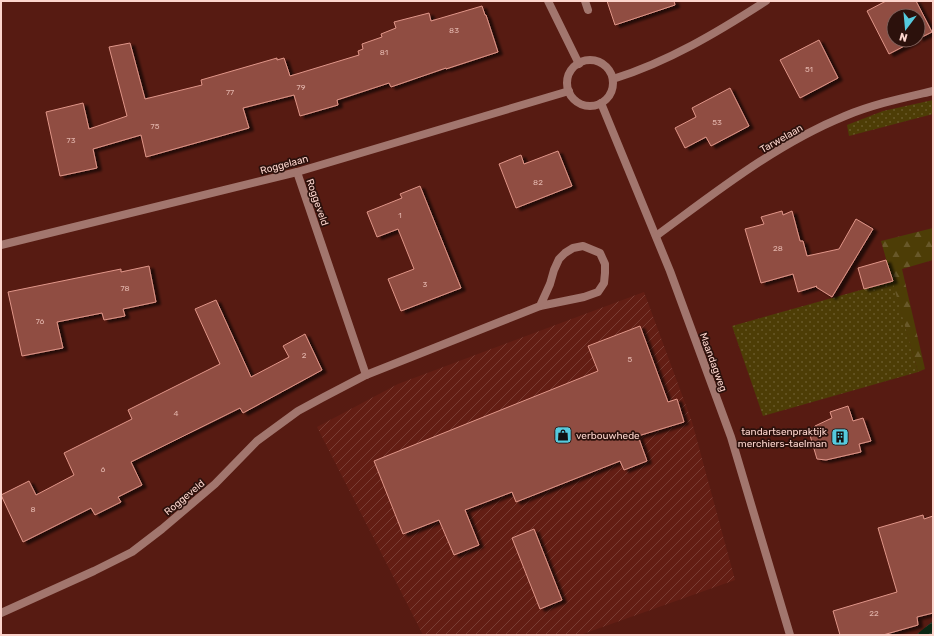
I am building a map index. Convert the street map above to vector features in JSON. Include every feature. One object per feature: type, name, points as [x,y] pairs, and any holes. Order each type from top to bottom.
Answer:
[{"type":"street","points":[[548,1],[579,64]]},
{"type":"street","points":[[585,1],[588,10]]},
{"type":"street","points":[[613,78],[653,65],[673,56],[727,26],[766,1]]},
{"type":"street","points":[[592,61],[599,63],[605,66],[613,78],[611,94],[607,100],[593,106],[578,102],[569,91],[568,79],[570,73],[579,64],[592,61]]},
{"type":"street","name":"Roggelaan","points":[[1,245],[298,172],[569,91]]},
{"type":"street","name":"Tarwelaan","points":[[656,236],[740,174],[802,137],[845,116],[881,103],[933,91]]},
{"type":"street","name":"Maandagweg","points":[[600,103],[670,270],[731,437],[790,635]]},
{"type":"street","name":"Roggeveld","points":[[298,172],[366,375]]},
{"type":"street","name":"Roggeveld","points":[[1,613],[132,552],[162,529],[215,484],[257,441],[298,411],[366,375],[540,306],[584,297],[598,292],[604,283],[605,273],[605,264],[600,253],[583,246],[573,248],[565,253],[559,259],[540,306]]},
{"type":"shaded area","points":[[644,292],[692,422],[735,580],[580,635],[423,635],[317,427],[398,384]]},
{"type":"green space","points":[[933,100],[933,114],[849,136],[847,125],[883,111]]},
{"type":"green space","points":[[933,228],[933,260],[902,269],[925,369],[918,372],[881,241]]},
{"type":"green space","points":[[893,281],[918,372],[763,416],[732,326]]},
{"type":"water","points":[[933,621],[933,635],[916,635]]},
{"type":"building","points":[[607,1],[674,1],[675,5],[615,25]]},
{"type":"building","points":[[886,1],[916,1],[920,8],[886,8],[886,48],[901,48],[889,54],[867,11]]},
{"type":"building","points":[[482,6],[498,52],[391,87],[389,83],[337,100],[338,105],[300,116],[294,95],[243,108],[249,128],[146,157],[141,135],[93,149],[97,168],[60,176],[46,112],[83,103],[89,129],[127,116],[109,47],[130,43],[145,99],[202,85],[201,80],[277,58],[277,60],[284,58],[290,76],[359,55],[358,51],[363,49],[362,44],[382,37],[381,34],[396,28],[394,22],[429,13],[431,21]]},
{"type":"building","points":[[926,20],[932,32],[926,35]]},
{"type":"building","points":[[819,40],[838,78],[800,98],[780,60]]},
{"type":"building","points":[[730,88],[749,126],[711,146],[706,137],[685,148],[675,128],[696,117],[692,108]]},
{"type":"building","points":[[558,151],[572,186],[516,208],[499,164],[521,155],[524,164]]},
{"type":"building","points":[[420,186],[461,288],[401,311],[388,279],[414,269],[398,229],[377,237],[367,212],[402,198],[400,194]]},
{"type":"building","points":[[782,211],[783,215],[792,211],[800,241],[803,241],[807,256],[839,249],[856,219],[873,229],[832,297],[816,287],[817,286],[798,292],[793,274],[761,283],[745,229],[764,224],[761,217]]},
{"type":"building","points":[[886,260],[893,281],[864,289],[858,268]]},
{"type":"building","points":[[149,266],[156,302],[123,309],[125,316],[104,320],[102,313],[57,322],[63,348],[22,356],[8,292],[121,269],[121,272]]},
{"type":"building","points":[[216,300],[251,377],[289,357],[283,346],[305,334],[322,370],[243,413],[240,408],[131,462],[142,485],[118,497],[121,502],[95,515],[91,508],[23,542],[1,495],[29,481],[36,495],[74,475],[64,453],[132,419],[128,410],[220,364],[195,309]]},
{"type":"building","points":[[640,326],[668,402],[677,399],[684,422],[638,436],[647,461],[624,470],[620,461],[516,502],[512,492],[465,510],[479,545],[454,555],[439,520],[403,534],[374,461],[598,371],[588,346]]},
{"type":"building","name":"tandartsenpraktijk merchiers-taelman","points":[[848,406],[853,421],[863,418],[871,441],[859,444],[861,452],[826,460],[817,459],[809,432],[815,426],[832,418],[830,412]]},
{"type":"building","points":[[923,515],[924,519],[933,516],[933,613],[917,617],[918,625],[883,635],[840,635],[833,611],[897,592],[878,528]]},
{"type":"building","points":[[534,529],[562,600],[540,609],[512,538]]},
{"type":"place","name":"verbouwhede","points":[[563,435]]},
{"type":"place","name":"tandartsenpraktijk merchiers-taelman","points":[[840,437]]}]
